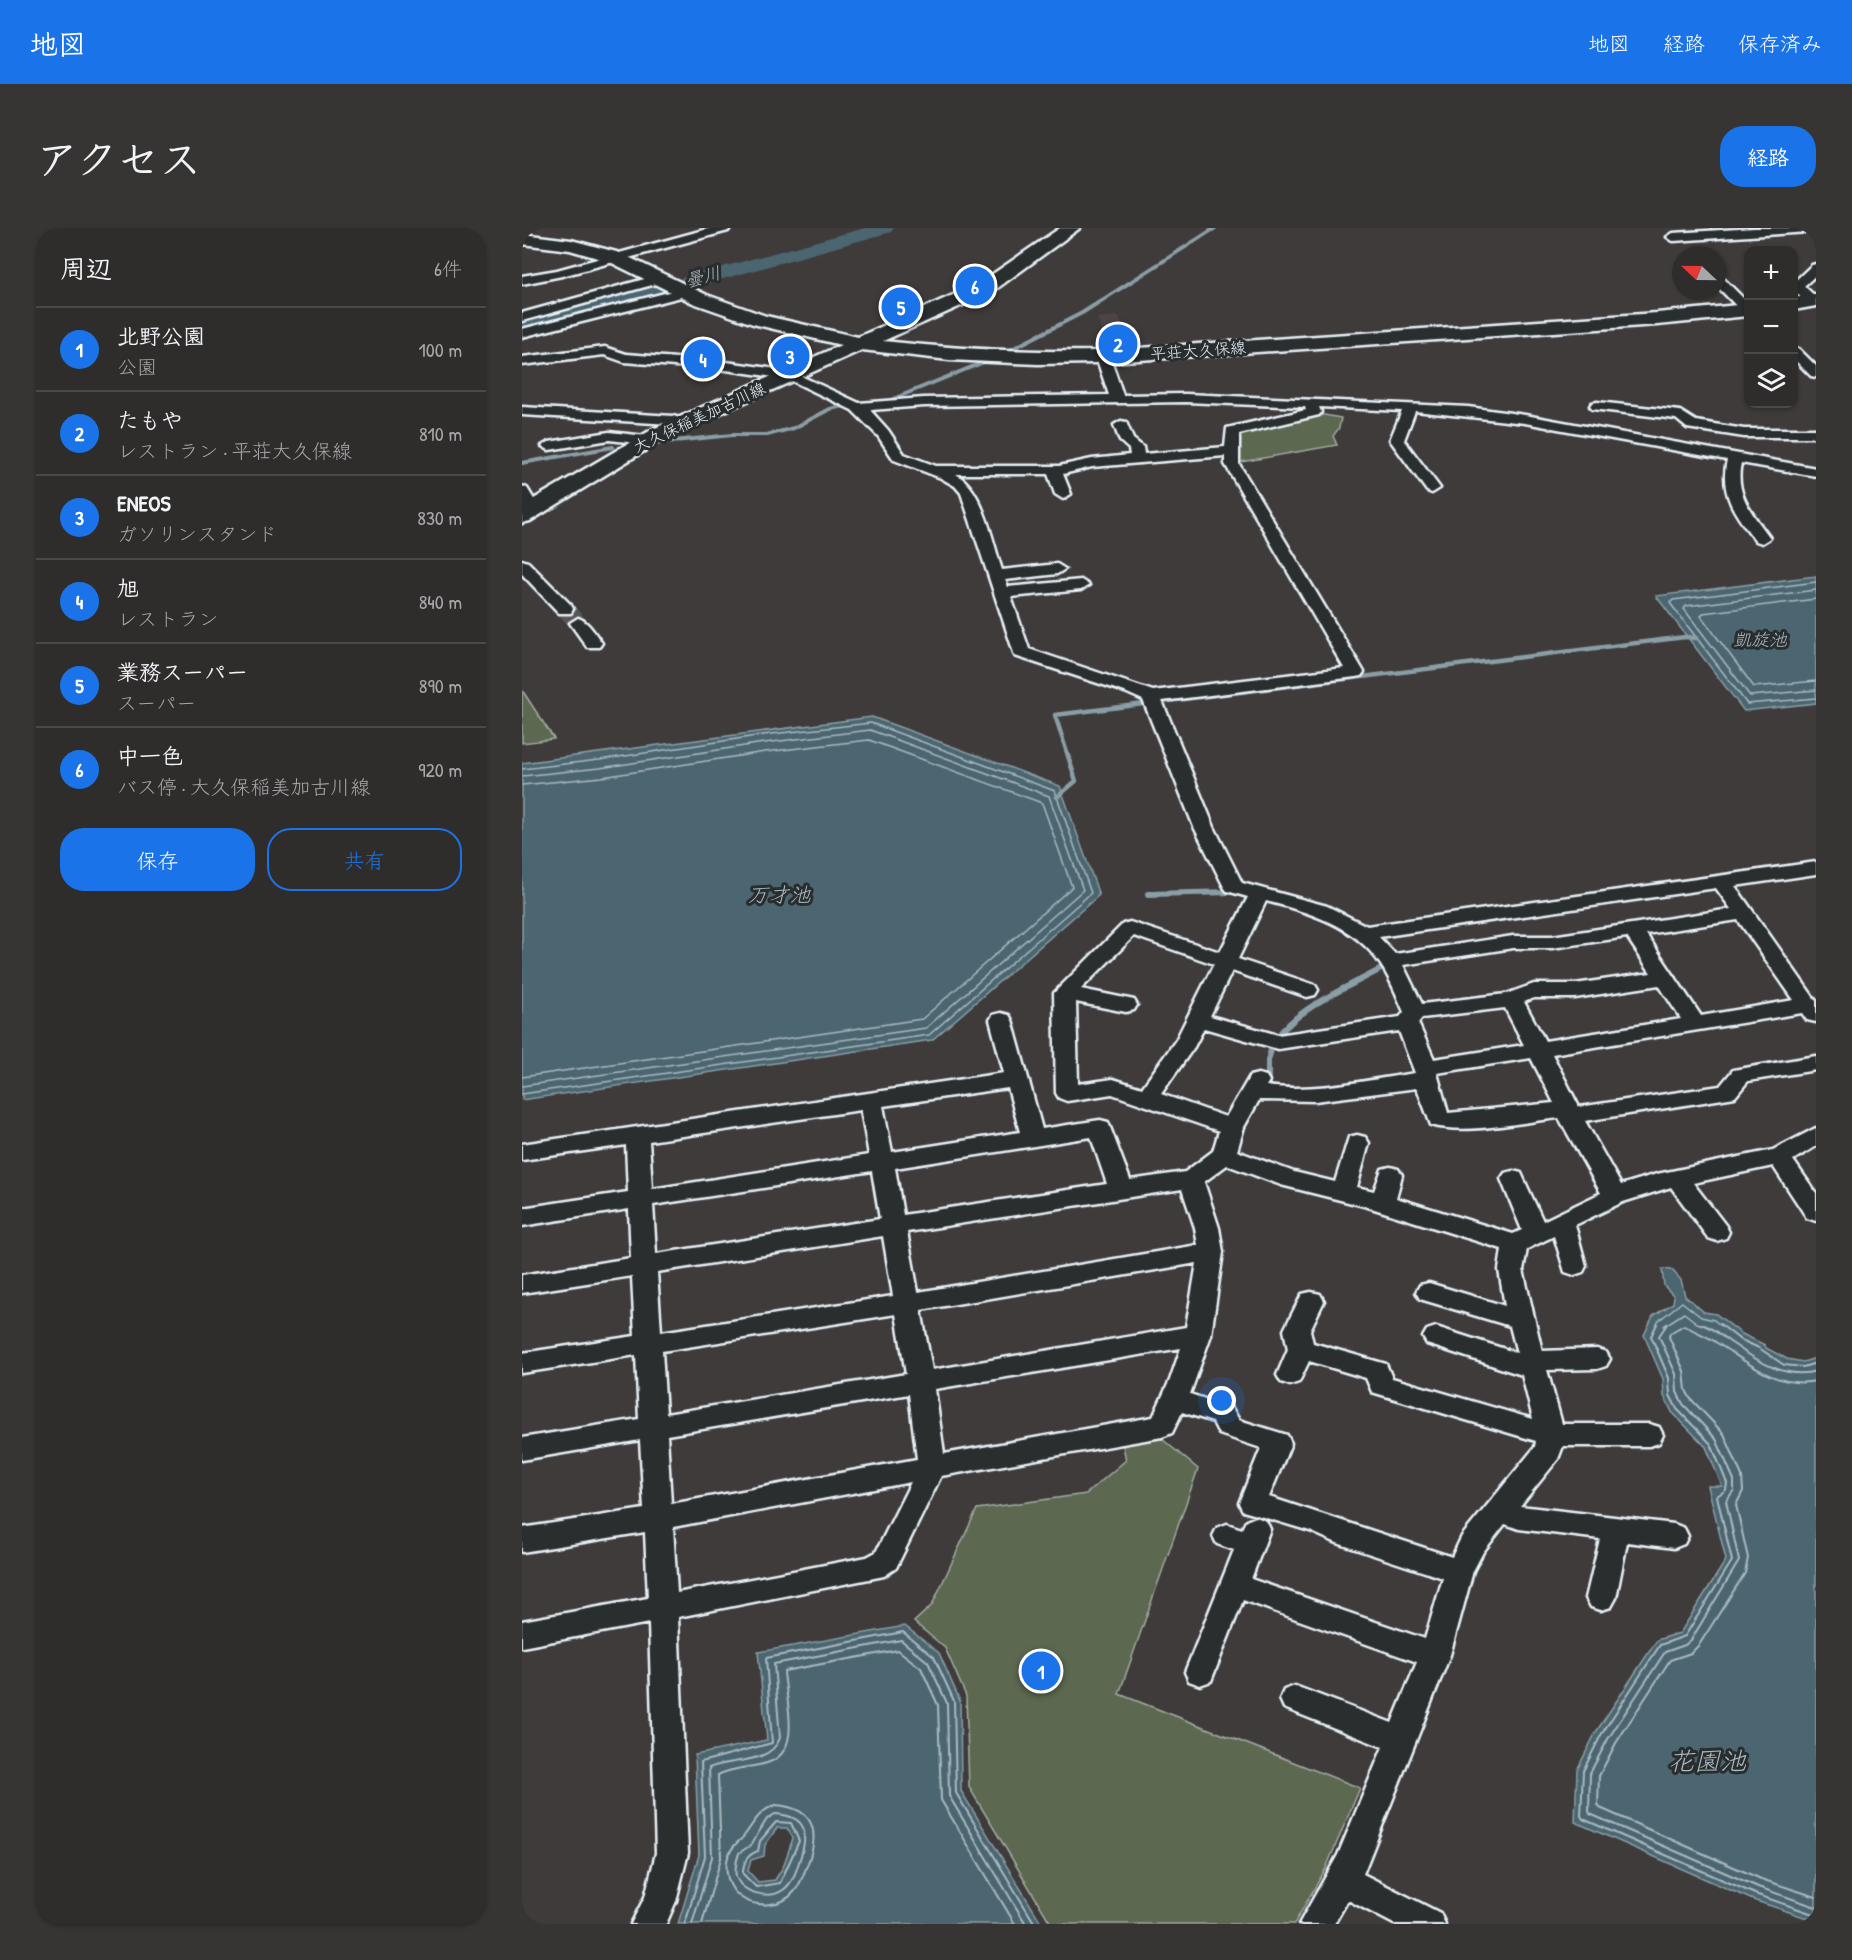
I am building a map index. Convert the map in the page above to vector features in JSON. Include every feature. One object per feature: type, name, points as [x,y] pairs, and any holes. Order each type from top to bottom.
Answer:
[{"type":"main road","name":"大久保稲美加古川線","points":[[522,516],[646,440],[985,288],[1071,228]]},
{"type":"main road","name":"平荘大久保線","points":[[522,239],[571,245],[614,257],[737,314],[861,344],[903,350],[1001,357],[1103,357],[1645,320],[1744,310]]},
{"type":"main road","points":[[1798,303],[1815,301]]},
{"type":"street","points":[[522,280],[724,228]]},
{"type":"street","points":[[1669,232],[1809,228]]},
{"type":"street","points":[[1669,232],[1682,246]]},
{"type":"street","points":[[1814,265],[1797,286],[1815,301]]},
{"type":"street","points":[[522,317],[660,279]]},
{"type":"street","points":[[1726,288],[1744,305]]},
{"type":"street","points":[[522,333],[684,291]]},
{"type":"street","points":[[522,361],[604,351],[624,358],[726,366],[788,376],[857,407],[883,433],[899,457],[960,483],[968,492],[1021,652],[1131,688],[1151,697],[1355,672],[1232,464],[1232,431],[1314,412],[1311,403]]},
{"type":"street","points":[[1796,354],[1816,373]]},
{"type":"street","points":[[1103,357],[1117,399]]},
{"type":"street","points":[[857,407],[924,402],[1019,407],[1117,399],[1201,398],[1410,407],[1526,418],[1816,472]]},
{"type":"street","points":[[1201,398],[1208,418]]},
{"type":"street","points":[[1605,434],[1597,414],[1597,403],[1680,415],[1688,424],[1714,429],[1744,433],[1816,433]]},
{"type":"street","points":[[1410,407],[1397,440],[1432,488]]},
{"type":"street","points":[[522,425],[528,412],[673,420],[681,423]]},
{"type":"street","points":[[1120,424],[1126,441],[1136,447],[1138,460]]},
{"type":"street","points":[[549,446],[609,436],[646,440]]},
{"type":"street","points":[[934,470],[1054,470],[1091,457],[1138,460],[1232,451]]},
{"type":"street","points":[[1735,456],[1731,475],[1735,503],[1762,538]]},
{"type":"street","points":[[1054,470],[1063,494]]},
{"type":"street","points":[[522,491],[526,501],[522,503]]},
{"type":"street","points":[[522,565],[565,609]]},
{"type":"street","points":[[996,576],[1057,569]]},
{"type":"street","points":[[1002,593],[1081,585]]},
{"type":"street","points":[[578,623],[593,643]]},
{"type":"street","points":[[1151,697],[1204,827],[1234,887],[1327,913],[1347,922],[1363,933],[1390,961],[1411,1018],[1426,1074],[1431,1120],[1491,1124],[1727,1092],[1741,1075],[1816,1063]]},
{"type":"street","points":[[1363,933],[1816,868]]},
{"type":"street","points":[[522,1284],[1191,1179],[1224,1155],[1232,1127],[1256,1087],[1270,1096],[1334,1098],[1426,1074],[1539,1050],[1696,1025],[1812,1010],[1722,882]]},
{"type":"street","points":[[1148,1096],[1185,1042],[1259,894]]},
{"type":"street","points":[[1390,961],[1513,942],[1552,942],[1744,913]]},
{"type":"street","points":[[1232,1127],[1148,1096],[1113,1086],[1067,1093],[1065,993],[1130,928],[1226,961],[1273,983],[1307,990]]},
{"type":"street","points":[[1633,930],[1696,1025]]},
{"type":"street","points":[[1197,1019],[1278,1042],[1327,1041],[1411,1018],[1512,1000],[1521,992],[1573,991],[1663,978]]},
{"type":"street","points":[[1065,993],[1126,1005]]},
{"type":"street","points":[[1512,1000],[1615,1196]]},
{"type":"street","points":[[1001,1020],[1032,1138]]},
{"type":"street","points":[[522,1152],[637,1137],[1017,1079]]},
{"type":"street","points":[[522,1634],[874,1568],[886,1560],[932,1467],[921,1382],[872,1101]]},
{"type":"street","points":[[522,1217],[1100,1128],[1121,1190]]},
{"type":"street","points":[[1224,1155],[1289,1179],[1525,1239],[1615,1196],[1677,1178],[1779,1157],[1816,1136]]},
{"type":"street","points":[[637,1137],[663,1608],[672,1853],[660,1901],[648,1924]]},
{"type":"street","points":[[1344,1192],[1357,1143]]},
{"type":"street","points":[[1779,1157],[1816,1212]]},
{"type":"street","points":[[1383,1202],[1390,1175]]},
{"type":"street","points":[[1677,1178],[1718,1232]]},
{"type":"street","points":[[522,1540],[658,1518],[1162,1426],[1183,1380],[1198,1335],[1211,1252],[1208,1228],[1191,1179]]},
{"type":"street","points":[[1316,1924],[1351,1864],[1435,1655],[1460,1571],[1472,1544],[1548,1451],[1551,1435],[1521,1320],[1511,1270],[1525,1239],[1513,1179]]},
{"type":"street","points":[[1562,1222],[1574,1266]]},
{"type":"street","points":[[522,1363],[907,1303],[1211,1252]]},
{"type":"street","points":[[1429,1292],[1521,1320]]},
{"type":"street","points":[[1290,1375],[1300,1349],[1297,1329],[1311,1301]]},
{"type":"street","points":[[522,1449],[1198,1335]]},
{"type":"street","points":[[1436,1337],[1533,1365],[1597,1359]]},
{"type":"street","points":[[1300,1349],[1377,1371],[1378,1394],[1551,1435],[1649,1435]]},
{"type":"street","points":[[1174,1399],[1223,1415],[1229,1427],[1277,1443],[1253,1503],[1317,1521],[1336,1520],[1347,1535],[1460,1571]]},
{"type":"street","points":[[1501,1510],[1519,1518],[1674,1536]]},
{"type":"street","points":[[1601,1598],[1616,1529]]},
{"type":"street","points":[[1200,1672],[1234,1585],[1245,1536]]},
{"type":"street","points":[[1234,1585],[1300,1618],[1435,1655]]},
{"type":"street","points":[[1295,1699],[1401,1740]]},
{"type":"street","points":[[1342,1880],[1428,1924]]},
{"type":"shaded area","points":[[1119,316],[1134,351],[1109,352],[1097,318]]},
{"type":"green space","points":[[1319,414],[1341,418],[1339,428],[1333,436],[1337,445],[1241,462],[1235,459],[1237,435],[1247,429]]},
{"type":"green space","points":[[522,690],[554,739],[522,743]]},
{"type":"green space","points":[[1156,1434],[1198,1469],[1119,1694],[1360,1788],[1326,1868],[1294,1924],[1051,1924],[969,1787],[966,1696],[945,1648],[914,1622],[932,1605],[977,1509],[1086,1494],[1126,1460],[1122,1441]]},
{"type":"water","name":"凱旋池","points":[[1816,576],[1816,703],[1744,711],[1656,596]]},
{"type":"water","name":"万才池","points":[[872,717],[1060,786],[1099,895],[932,1040],[522,1100],[522,763]]},
{"type":"water","name":"花園池","points":[[1662,1269],[1672,1270],[1681,1280],[1685,1296],[1704,1312],[1716,1314],[1742,1334],[1765,1345],[1766,1348],[1787,1359],[1803,1362],[1816,1358],[1816,1921],[1753,1900],[1575,1822],[1577,1770],[1596,1732],[1657,1640],[1680,1633],[1726,1560],[1708,1486],[1722,1486],[1706,1447],[1672,1412],[1664,1396],[1663,1379],[1644,1335],[1653,1316],[1673,1303],[1674,1296],[1664,1286]]},
{"type":"water","points":[[905,1626],[939,1653],[960,1701],[961,1791],[1042,1924],[678,1924],[699,1855],[695,1755],[767,1740],[758,1652]],"holes":[[[777,1828],[787,1828],[793,1838],[783,1867],[775,1880],[758,1882],[748,1871],[751,1860],[764,1856],[765,1845]]]},
{"type":"waterway","name":"曇川","points":[[522,326],[604,306],[885,228]]},
{"type":"waterway","points":[[1004,353],[1082,313],[1215,228]]},
{"type":"waterway","points":[[888,401],[984,362]]},
{"type":"waterway","points":[[655,443],[732,435],[767,435],[794,428],[830,409],[844,406]]},
{"type":"waterway","points":[[522,463],[613,447]]},
{"type":"waterway","points":[[1057,797],[1076,781],[1055,715],[1685,637],[1696,638]]},
{"type":"waterway","points":[[1148,894],[1234,892]]},
{"type":"waterway","points":[[1278,1036],[1288,1025],[1313,1006],[1383,968],[1380,960]]},
{"type":"waterway","points":[[1268,1086],[1268,1060],[1272,1047]]},
{"type":"tunnel","points":[[565,609],[578,623]]},
{"type":"place","name":"中一色","points":[[975,286]]},
{"type":"place","name":"業務スーパー","points":[[901,307]]},
{"type":"place","name":"たもや","points":[[1118,344]]},
{"type":"place","name":"ENEOS","points":[[790,356]]},
{"type":"place","name":"旭","points":[[703,359]]},
{"type":"place","name":"北野公園","points":[[1041,1671]]}]
